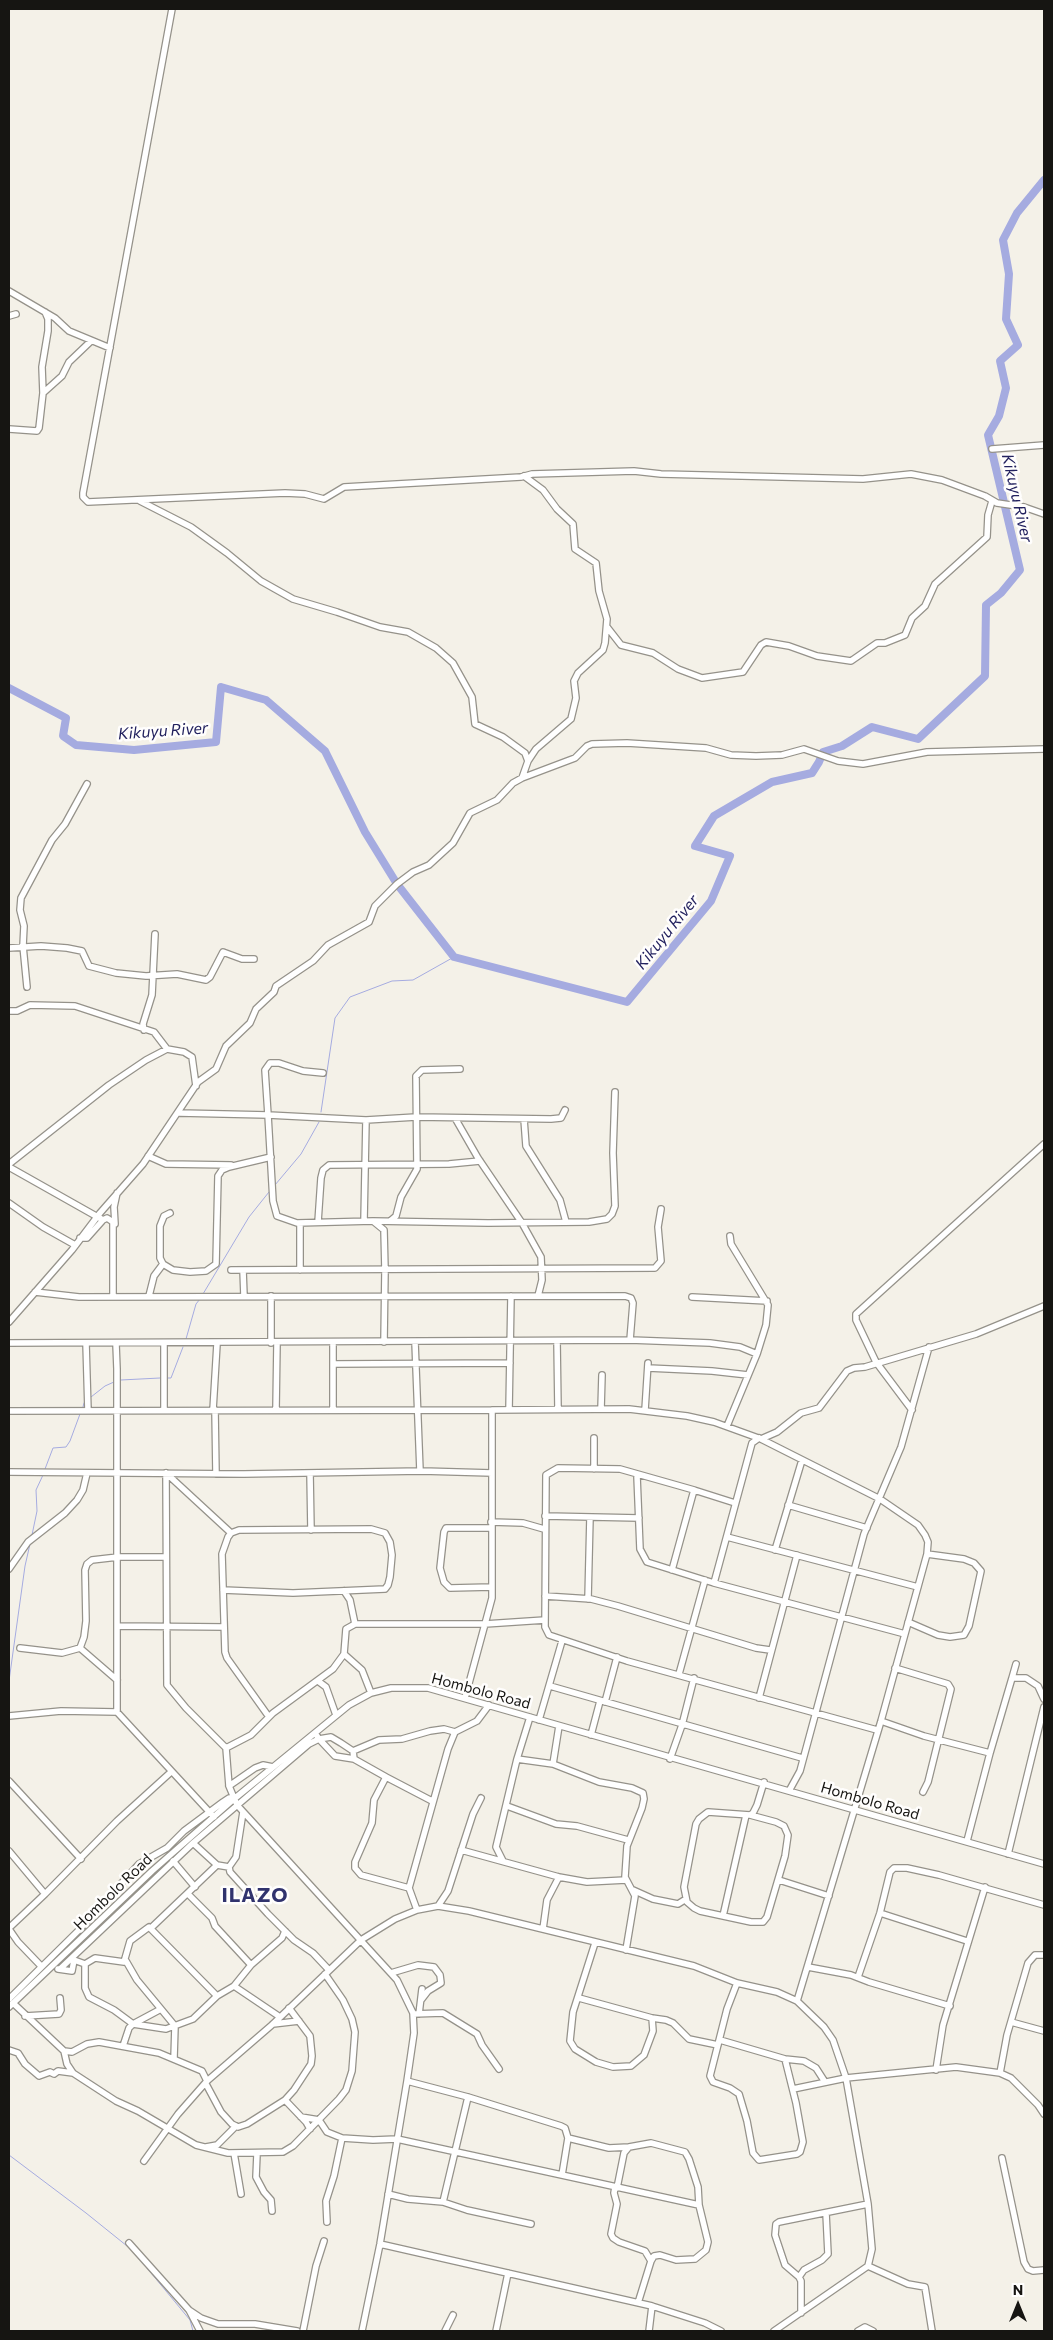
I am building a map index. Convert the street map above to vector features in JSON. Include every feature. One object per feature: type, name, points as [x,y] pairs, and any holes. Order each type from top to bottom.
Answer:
[{"type":"street","points":[[172,9],[83,497],[88,502],[285,493],[312,495],[324,499],[344,487],[637,471],[661,474],[863,479],[914,474],[942,480],[983,495],[992,501],[1005,505],[1024,506],[1044,514]]},
{"type":"street","points":[[9,291],[44,312],[69,331],[110,348]]},
{"type":"street","points":[[9,429],[37,431],[39,428],[43,393],[42,367],[48,331],[48,319],[44,312]]},
{"type":"street","points":[[9,316],[16,314]]},
{"type":"street","points":[[43,393],[62,376],[69,362],[91,341]]},
{"type":"street","points":[[992,449],[1044,445]]},
{"type":"street","points":[[522,778],[528,761],[536,749],[571,719],[576,698],[574,682],[578,673],[603,650],[607,628],[607,616],[599,592],[596,563],[575,549],[572,524],[557,509],[544,490],[524,476]]},
{"type":"street","points":[[138,500],[191,527],[261,581],[293,599],[380,627],[408,632],[436,648],[453,663],[472,697],[476,724],[503,737],[524,753],[528,761]]},
{"type":"street","points":[[607,628],[621,645],[654,654],[678,669],[702,678],[743,672],[764,642],[789,646],[822,657],[851,661],[877,642],[885,643],[905,635],[912,618],[925,606],[935,584],[987,537],[988,515],[992,501]]},
{"type":"street","points":[[9,1322],[100,1217],[148,1156],[196,1086],[216,1069],[226,1046],[250,1024],[256,1009],[274,992],[276,986],[314,961],[328,945],[369,922],[377,904],[398,884],[413,872],[430,865],[453,843],[470,813],[497,800],[513,783],[522,778],[575,758],[587,746],[592,744],[627,743],[706,748],[731,755],[756,756],[782,755],[804,748],[838,761],[863,764],[927,752],[1044,749]]},
{"type":"street","points":[[27,987],[22,946],[24,926],[20,910],[21,898],[52,840],[65,824],[87,784]]},
{"type":"street","points":[[144,1030],[143,1024],[152,995],[155,934]]},
{"type":"street","points":[[9,948],[41,946],[82,951],[89,966],[116,973],[177,974],[206,980],[210,977],[223,952],[242,959],[254,959]]},
{"type":"street","points":[[9,1011],[30,1005],[75,1006],[158,1035],[167,1049]]},
{"type":"street","points":[[115,1226],[111,1219],[100,1217],[31,1182],[9,1166],[110,1085],[167,1049],[184,1052],[192,1058],[196,1086]]},
{"type":"street","points":[[323,1072],[303,1071],[279,1063],[270,1063],[266,1070],[273,1201],[277,1216],[288,1221],[300,1223],[364,1221],[599,1222],[612,1214],[615,1206],[613,1153],[615,1092]]},
{"type":"street","points":[[390,1221],[396,1216],[401,1197],[414,1175],[416,1163],[416,1076],[422,1070],[460,1069]]},
{"type":"street","points":[[179,1113],[366,1120],[416,1117],[561,1118],[565,1110]]},
{"type":"street","points":[[455,1118],[480,1161],[522,1223],[541,1257],[542,1270],[538,1296]]},
{"type":"street","points":[[524,1118],[526,1146],[560,1200],[566,1222]]},
{"type":"street","points":[[364,1221],[366,1120]]},
{"type":"street","points":[[912,1410],[876,1362],[856,1320],[859,1310],[1044,1144]]},
{"type":"street","points":[[148,1156],[166,1164],[238,1165]]},
{"type":"street","points":[[170,1213],[164,1216],[160,1226],[160,1258],[163,1264],[172,1270],[190,1272],[206,1270],[216,1264],[218,1176],[222,1170],[271,1157]]},
{"type":"street","points":[[318,1222],[321,1178],[325,1166],[336,1164],[480,1161]]},
{"type":"street","points":[[113,1296],[114,1207],[117,1193]]},
{"type":"street","points":[[9,1203],[43,1227],[75,1245]]},
{"type":"street","points":[[231,1270],[655,1268],[661,1261],[658,1227],[661,1209]]},
{"type":"street","points":[[373,1221],[384,1230],[384,1342]]},
{"type":"street","points":[[300,1223],[300,1270]]},
{"type":"street","points":[[727,1426],[757,1354],[769,1308],[767,1301],[732,1244],[730,1236]]},
{"type":"street","points":[[149,1296],[154,1276],[163,1264]]},
{"type":"street","points":[[243,1270],[244,1296]]},
{"type":"street","points":[[35,1292],[79,1298],[113,1296],[625,1296],[631,1298],[630,1340]]},
{"type":"street","points":[[271,1296],[276,1409]]},
{"type":"street","points":[[509,1410],[511,1296]]},
{"type":"street","points":[[692,1297],[767,1301]]},
{"type":"street","points":[[714,1583],[752,1443],[777,1432],[801,1413],[819,1408],[848,1371],[976,1334],[1044,1306]]},
{"type":"street","points":[[9,1343],[116,1344],[152,1342],[164,1344],[217,1344],[630,1340],[710,1343],[740,1347],[757,1354]]},
{"type":"street","points":[[557,1341],[558,1410]]},
{"type":"street","points":[[415,1342],[420,1471]]},
{"type":"street","points":[[86,1343],[88,1410]]},
{"type":"street","points":[[333,1409],[334,1343]]},
{"type":"street","points":[[116,1344],[117,1712],[214,1817]]},
{"type":"street","points":[[164,1344],[164,1410]]},
{"type":"street","points":[[216,1474],[214,1410],[217,1344]]},
{"type":"street","points":[[789,1791],[800,1771],[802,1758],[867,1528],[902,1447],[928,1347]]},
{"type":"street","points":[[333,1364],[510,1363]]},
{"type":"street","points":[[645,1410],[648,1366],[748,1376]]},
{"type":"street","points":[[601,1409],[602,1375]]},
{"type":"street","points":[[9,1411],[276,1409],[645,1410],[687,1416],[727,1426],[760,1439],[880,1499],[921,1528],[927,1538],[927,1554],[856,1811],[797,2001]]},
{"type":"street","points":[[465,1698],[492,1600],[492,1410]]},
{"type":"street","points":[[594,1438],[594,1469]]},
{"type":"street","points":[[775,1550],[802,1460]]},
{"type":"street","points":[[735,1503],[694,1490],[637,1476],[620,1469],[558,1468],[546,1475],[544,1522],[545,1627],[549,1635],[562,1641],[617,1658],[877,1730]]},
{"type":"street","points":[[9,1472],[216,1474],[420,1471],[492,1473]]},
{"type":"street","points":[[9,1569],[28,1542],[65,1513],[78,1500],[87,1473]]},
{"type":"street","points":[[166,1473],[231,1533]]},
{"type":"street","points":[[166,1473],[165,1627],[167,1685],[186,1708],[226,1748],[229,1786],[237,1805],[391,1973],[416,2014]]},
{"type":"street","points":[[310,1473],[311,1530]]},
{"type":"street","points":[[637,1476],[641,1554],[646,1562],[714,1583],[905,1634]]},
{"type":"street","points":[[672,1570],[694,1490]]},
{"type":"street","points":[[788,1506],[867,1528]]},
{"type":"street","points":[[492,1587],[450,1588],[444,1582],[440,1568],[446,1528],[590,1517],[639,1518]]},
{"type":"street","points":[[588,1599],[590,1517]]},
{"type":"street","points":[[223,1590],[293,1593],[384,1588],[388,1585],[392,1555],[388,1537],[385,1533],[376,1529],[244,1530],[231,1533]]},
{"type":"street","points":[[231,1533],[222,1554],[224,1627],[227,1658],[269,1718]]},
{"type":"street","points":[[727,1537],[918,1587]]},
{"type":"street","points":[[908,1622],[943,1636],[956,1637],[968,1631],[982,1571],[974,1563],[964,1559],[927,1554]]},
{"type":"street","points":[[759,1698],[770,1650],[797,1556]]},
{"type":"street","points":[[80,1648],[83,1642],[86,1621],[85,1567],[92,1560],[118,1557],[166,1557]]},
{"type":"street","points":[[679,1674],[705,1580]]},
{"type":"street","points":[[344,1591],[350,1600],[355,1624]]},
{"type":"street","points":[[545,1596],[588,1599],[657,1616],[756,1648],[770,1650]]},
{"type":"street","points":[[226,1748],[251,1735],[269,1718],[318,1681],[340,1661],[344,1654],[346,1629],[355,1624],[485,1624],[545,1620]]},
{"type":"street","points":[[117,1626],[224,1627]]},
{"type":"street","points":[[539,1720],[562,1641]]},
{"type":"street","points":[[20,1648],[62,1652],[80,1648]]},
{"type":"street","points":[[80,1648],[117,1680]]},
{"type":"street","points":[[344,1654],[362,1670],[371,1693]]},
{"type":"street","points":[[591,1735],[617,1658]]},
{"type":"street","points":[[967,1841],[1016,1664]]},
{"type":"street","points":[[895,1668],[950,1686],[951,1692],[928,1782],[923,1792]]},
{"type":"street","points":[[326,1674],[326,1687],[336,1715]]},
{"type":"street","points":[[670,1759],[682,1725],[694,1678]]},
{"type":"street","points":[[1012,1678],[1026,1678],[1038,1686],[1044,1699]]},
{"type":"street","points":[[318,1681],[326,1687]]},
{"type":"street","name":"Hombolo Road","points":[[10,2003],[52,1967],[152,1871],[191,1840],[234,1799],[349,1705],[371,1693],[391,1688],[418,1686],[465,1698],[670,1759],[764,1782],[856,1811],[1008,1854],[1044,1862]]},
{"type":"street","points":[[550,1686],[802,1758]]},
{"type":"street","points":[[353,1751],[379,1740],[402,1739],[444,1729],[454,1732],[477,1721],[489,1705]]},
{"type":"street","points":[[1008,1854],[1044,1708]]},
{"type":"street","points":[[9,1716],[61,1711],[117,1712]]},
{"type":"street","points":[[502,1861],[496,1847],[517,1759],[530,1717]]},
{"type":"street","points":[[881,1721],[990,1753]]},
{"type":"street","points":[[552,1764],[558,1726]]},
{"type":"street","points":[[417,1910],[409,1888],[432,1802],[454,1732]]},
{"type":"street","points":[[314,1733],[335,1756],[354,1759],[417,1792],[432,1802]]},
{"type":"street","points":[[60,1969],[173,1861],[191,1840],[237,1805],[297,1754],[319,1738],[331,1737],[353,1751]]},
{"type":"street","points":[[353,1751],[354,1759]]},
{"type":"street","points":[[517,1759],[552,1764],[599,1782],[632,1788],[643,1793],[642,1808],[628,1840],[626,1880],[635,1896],[626,1950]]},
{"type":"street","points":[[229,1786],[255,1768],[264,1765],[273,1767]]},
{"type":"street","points":[[41,1966],[18,1942],[9,1928],[81,1859],[117,1821],[171,1772]]},
{"type":"street","points":[[386,1777],[374,1800],[372,1823],[355,1862],[355,1868],[361,1875],[409,1888]]},
{"type":"street","points":[[9,1781],[81,1859]]},
{"type":"street","points":[[722,1916],[748,1815],[756,1810],[764,1782]]},
{"type":"street","points":[[220,2071],[202,2071],[174,2058],[123,2046],[92,2042],[72,2052],[64,2051],[10,2003],[41,1966],[79,1930],[139,1864],[167,1848],[184,1831],[208,1812],[229,1798],[234,1799]]},
{"type":"street","points":[[438,1906],[448,1891],[473,1814],[481,1798]]},
{"type":"street","points":[[507,1806],[556,1824],[578,1826],[628,1840]]},
{"type":"street","points":[[715,1811],[748,1815],[776,1822],[786,1829],[788,1840],[770,1912],[764,1922],[751,1922],[700,1912],[686,1899],[684,1887],[686,1869],[699,1819],[715,1811]]},
{"type":"street","points":[[229,1867],[236,1857],[243,1812]]},
{"type":"street","points":[[184,1831],[217,1865],[229,1867]]},
{"type":"street","points":[[461,1850],[559,1877],[587,1882],[626,1880]]},
{"type":"street","points":[[9,1851],[45,1894]]},
{"type":"street","points":[[173,1861],[195,1887]]},
{"type":"street","points":[[174,2058],[175,2026],[137,1980],[126,1961],[130,1941],[145,1928],[150,1928],[217,1865]]},
{"type":"street","points":[[64,2051],[67,2064],[73,2073],[116,2101],[204,2148],[234,2153],[283,2152],[293,2146],[346,2090],[352,2071],[354,2044],[352,2019],[343,2000],[327,1972],[313,1953],[285,1931],[232,1874],[229,1867]]},
{"type":"street","points":[[858,1977],[880,1913],[890,1872],[894,1868],[907,1868],[1044,1905]]},
{"type":"street","points":[[543,1929],[547,1900],[559,1877]]},
{"type":"street","points":[[779,1880],[829,1896]]},
{"type":"street","points":[[936,2070],[943,2025],[950,2006],[967,1941],[985,1888]]},
{"type":"street","points":[[633,1890],[653,1899],[678,1904],[686,1899]]},
{"type":"street","points":[[188,1894],[212,1918],[215,1926],[251,1965]]},
{"type":"street","points":[[144,2161],[168,2128],[207,2083],[273,2024],[361,1940],[395,1919],[417,1910],[438,1906],[469,1911],[694,1966],[737,1982],[777,1992],[797,2001],[824,2028],[833,2040],[846,2078],[868,2204],[872,2249],[868,2266],[774,2331]]},
{"type":"street","points":[[880,1913],[967,1941]]},
{"type":"street","points":[[150,1928],[217,1996]]},
{"type":"street","points":[[85,1964],[85,1988],[89,1997],[114,2010],[133,2024],[163,2029],[193,2019],[217,1996],[234,1986],[251,1965],[282,1938],[285,1931]]},
{"type":"street","points":[[596,1942],[578,1998],[570,2033],[571,2044],[588,2058],[604,2065],[624,2068],[640,2061],[644,2055],[653,2031],[652,2018]]},
{"type":"street","points":[[1000,2073],[1011,2022],[1030,1960],[1035,1956],[1044,1956]]},
{"type":"street","points":[[85,1964],[95,1958],[117,1963],[126,1961]]},
{"type":"street","points":[[52,1967],[72,1971],[74,1960],[85,1964]]},
{"type":"street","points":[[391,1973],[418,1964],[434,1967],[440,1975],[441,1983],[425,1994],[420,2000]]},
{"type":"street","points":[[808,1967],[858,1977],[950,2006]]},
{"type":"street","points":[[737,1982],[727,2009],[711,2073],[712,2082],[730,2088],[739,2094],[748,2120],[753,2153],[759,2160],[800,2152],[803,2142],[785,2059]]},
{"type":"street","points":[[234,1986],[280,2017]]},
{"type":"street","points":[[362,2331],[380,2244],[416,2014],[422,1989]]},
{"type":"street","points":[[25,2016],[59,2014],[62,2010],[60,1998]]},
{"type":"street","points":[[578,1998],[673,2023],[689,2039],[719,2043],[785,2059],[804,2061],[816,2068],[825,2082]]},
{"type":"street","points":[[204,2148],[217,2145],[236,2126],[247,2124],[285,2100],[299,2082],[312,2060],[311,2040],[290,2008]]},
{"type":"street","points":[[123,2046],[129,2028],[133,2024],[161,2009]]},
{"type":"street","points":[[416,2014],[445,2014],[478,2035],[482,2045],[499,2069]]},
{"type":"street","points":[[273,2024],[299,2021]]},
{"type":"street","points":[[1011,2022],[1044,2030]]},
{"type":"street","points":[[9,2050],[18,2053],[25,2064],[39,2076],[50,2072],[54,2074],[58,2071],[73,2073]]},
{"type":"street","points":[[792,2089],[846,2078],[956,2067],[1000,2073],[1011,2078],[1042,2108]]},
{"type":"street","points":[[202,2071],[221,2112],[236,2126]]},
{"type":"street","points":[[407,2080],[554,2123],[564,2128],[568,2138],[562,2176]]},
{"type":"street","points":[[443,2202],[468,2097]]},
{"type":"street","points":[[285,2100],[310,2129]]},
{"type":"street","points":[[301,2117],[319,2120],[327,2132],[342,2138],[397,2139],[699,2206]]},
{"type":"street","points":[[327,2222],[326,2201],[334,2176],[342,2138]]},
{"type":"street","points":[[568,2138],[609,2148],[629,2147],[647,2142],[684,2152],[689,2159],[698,2187],[699,2206],[708,2242],[706,2250],[701,2256],[686,2260],[654,2256],[638,2303]]},
{"type":"street","points":[[629,2147],[624,2152],[616,2188],[617,2204],[611,2234],[619,2242],[645,2251],[651,2261]]},
{"type":"street","points":[[234,2153],[241,2194]]},
{"type":"street","points":[[257,2154],[256,2177],[264,2192],[272,2200],[272,2211]]},
{"type":"street","points":[[1002,2158],[1024,2262],[1028,2269],[1033,2271],[1044,2270]]},
{"type":"street","points":[[388,2194],[408,2199],[443,2202],[467,2210],[531,2224]]},
{"type":"street","points":[[801,2314],[802,2288],[799,2277],[785,2265],[775,2235],[776,2224],[868,2204]]},
{"type":"street","points":[[799,2277],[804,2270],[822,2260],[828,2254],[826,2213]]},
{"type":"street","points":[[303,2331],[316,2266],[324,2240]]},
{"type":"street","points":[[129,2243],[189,2310],[200,2331]]},
{"type":"street","points":[[380,2244],[652,2306],[705,2323],[721,2331]]},
{"type":"street","points":[[868,2266],[908,2284],[925,2287],[932,2331]]},
{"type":"street","points":[[496,2331],[508,2273]]},
{"type":"street","points":[[650,2331],[652,2306]]},
{"type":"street","points":[[189,2310],[201,2318],[218,2324],[255,2324],[296,2331]]},
{"type":"street","points":[[445,2331],[453,2315]]},
{"type":"street","points":[[858,2331],[866,2327],[873,2331]]},
{"type":"waterway","name":"Kikuyu River","points":[[9,688],[66,718],[63,736],[76,745],[134,750],[216,742],[221,687],[266,700],[325,751],[365,832],[397,884],[454,957],[627,1002],[711,901],[730,856],[695,846],[714,816],[772,782],[812,773],[823,752],[842,746],[872,727],[918,739],[985,676],[986,605],[1001,593],[1020,570],[988,435],[999,416],[1006,388],[1000,361],[1018,345],[1006,319],[1009,274],[1003,240],[1017,213],[1044,180]]},
{"type":"waterway","points":[[321,1112],[335,1018],[350,997],[392,981],[413,980],[454,957]]},
{"type":"waterway","points":[[275,1185],[301,1154],[319,1122]]},
{"type":"waterway","points":[[203,1294],[249,1217],[269,1192]]},
{"type":"waterway","points":[[186,1339],[196,1304],[200,1299]]},
{"type":"waterway","points":[[168,1378],[171,1378],[183,1347]]},
{"type":"waterway","points":[[121,1380],[160,1378]]},
{"type":"waterway","points":[[91,1397],[105,1386],[114,1382]]},
{"type":"waterway","points":[[83,1407],[84,1403]]},
{"type":"waterway","points":[[45,1469],[53,1448],[66,1447],[70,1441],[80,1414]]},
{"type":"waterway","points":[[32,1535],[37,1511],[36,1490],[43,1475]]},
{"type":"waterway","points":[[9,1681],[25,1566],[30,1544]]},
{"type":"waterway","points":[[9,2155],[132,2250],[190,2320],[193,2331]]},
{"type":"district","name":"ILAZO","points":[[255,1895]]}]
